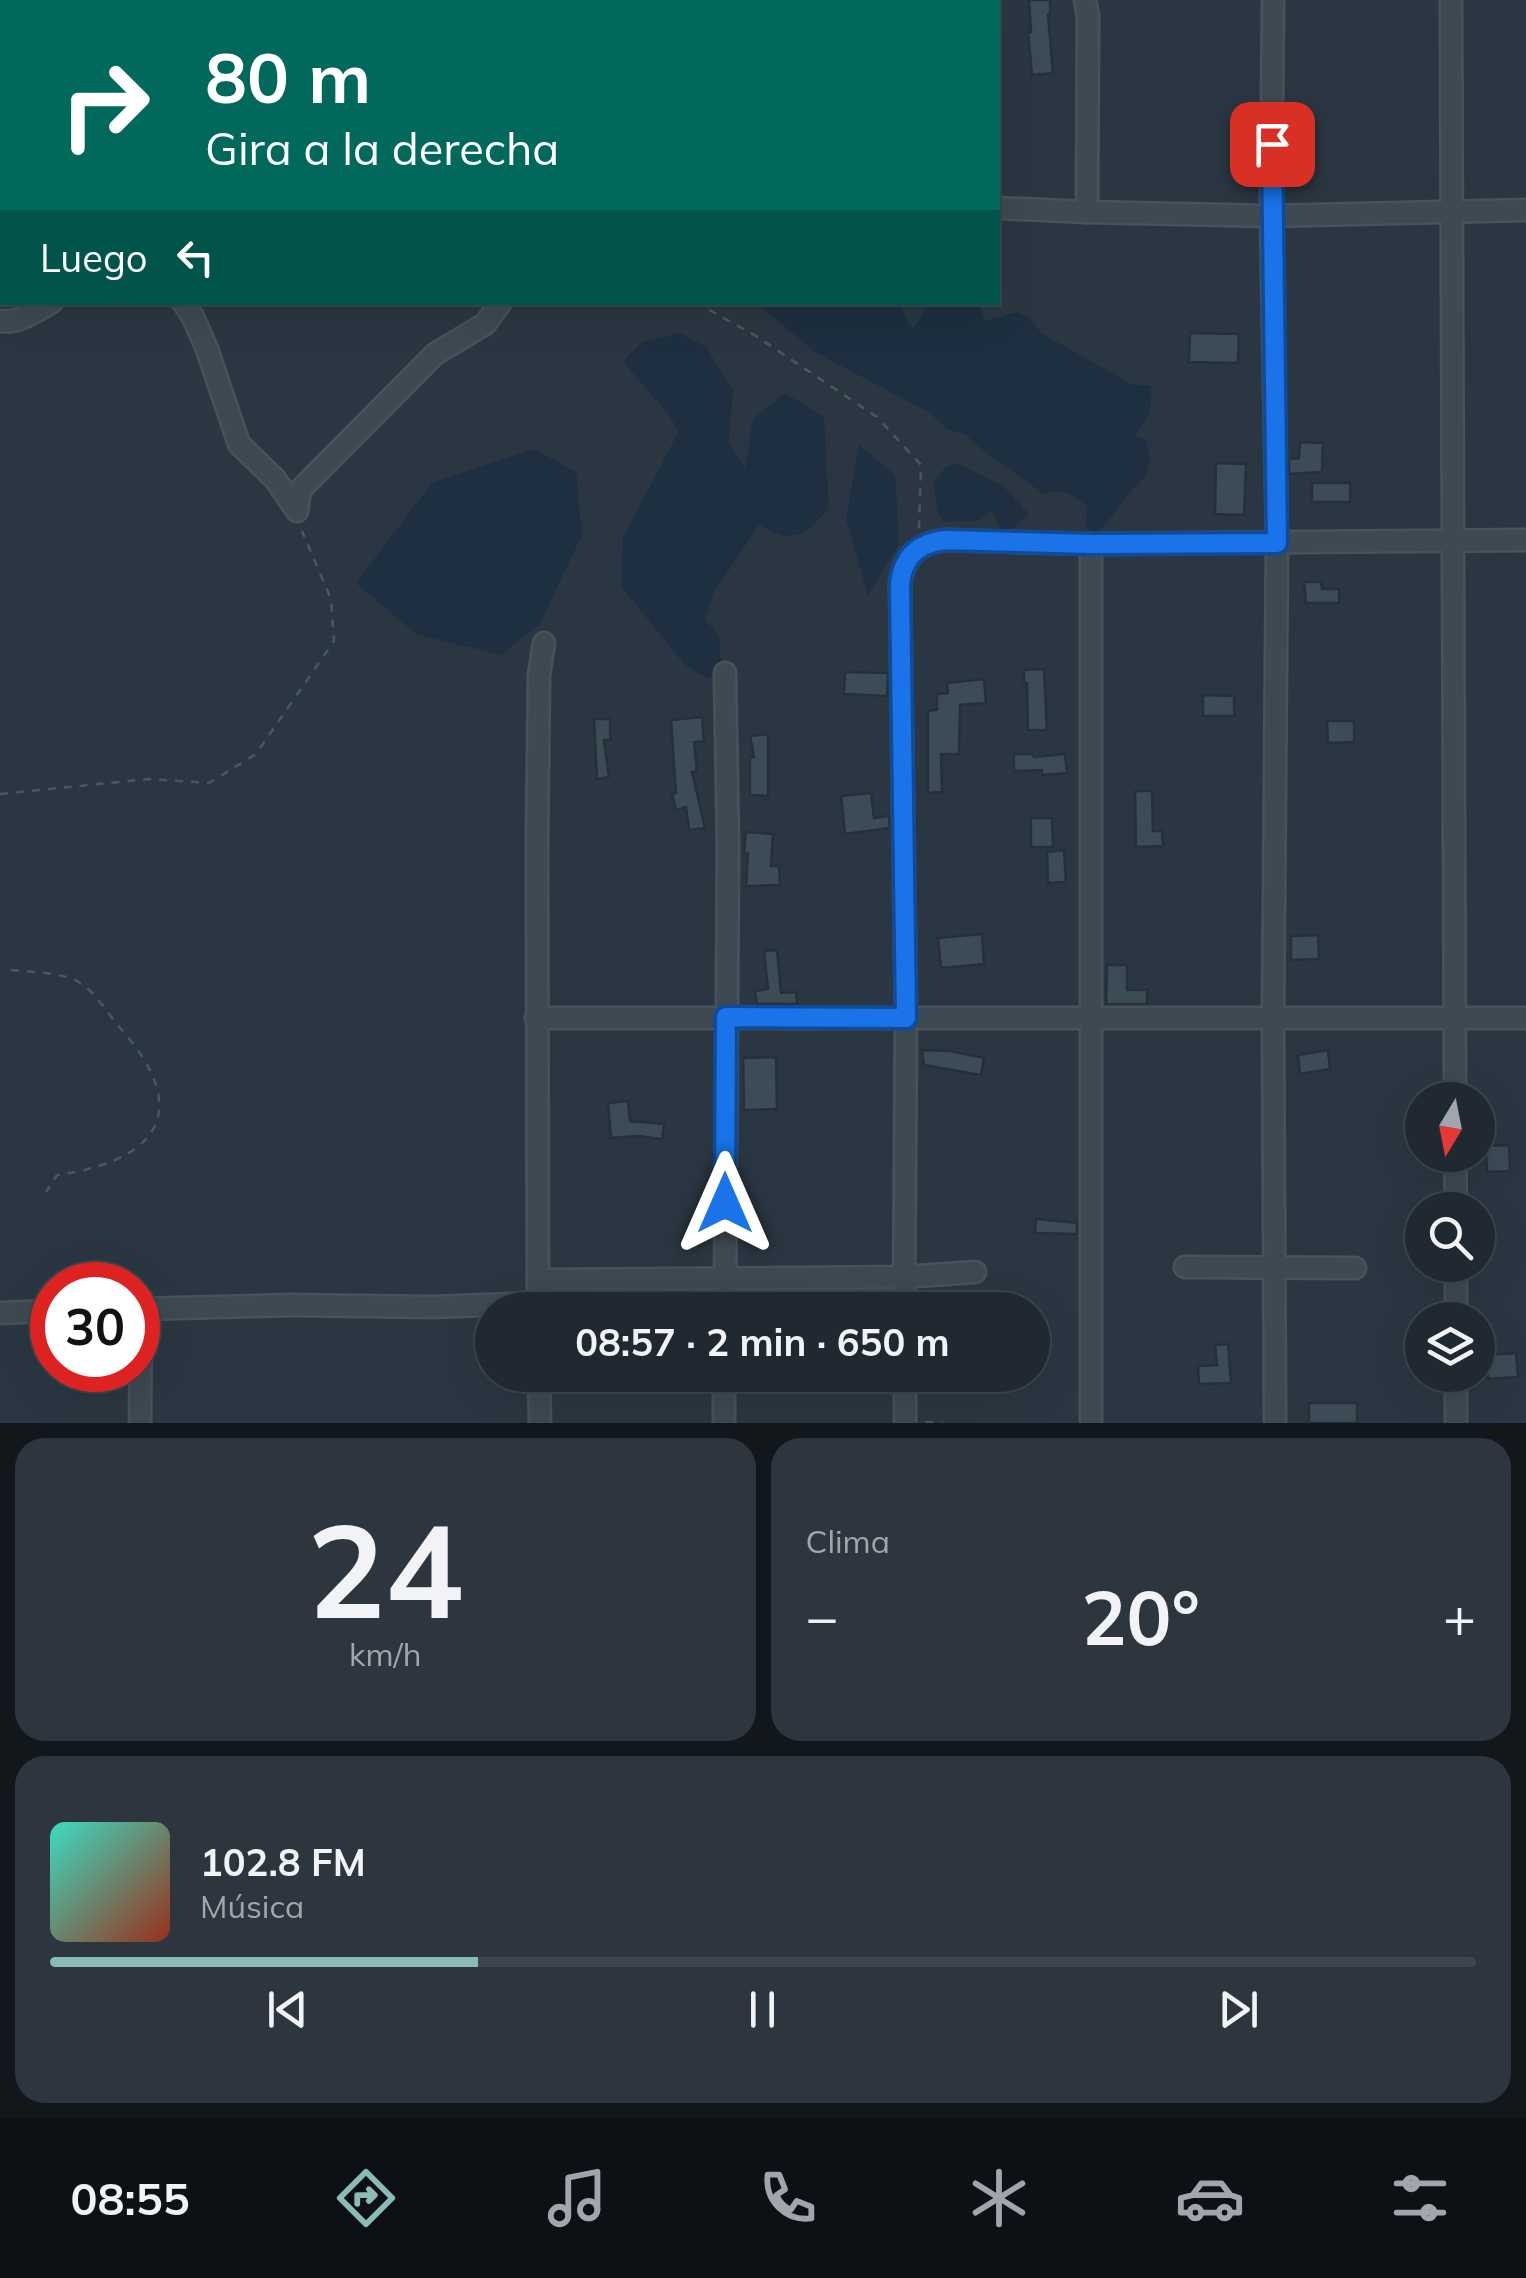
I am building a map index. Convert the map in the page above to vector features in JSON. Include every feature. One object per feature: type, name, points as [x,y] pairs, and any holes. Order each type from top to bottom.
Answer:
[{"type":"street","points":[[1085,0],[1087,212]]},
{"type":"street","points":[[1273,0],[1277,543],[1275,1423]]},
{"type":"street","points":[[1452,0],[1455,1082]]},
{"type":"street","points":[[1000,208],[1272,216],[1526,210]]},
{"type":"street","points":[[0,320],[18,320],[46,305]]},
{"type":"street","points":[[185,305],[206,349],[239,444],[275,479],[297,511],[300,490],[435,354],[485,324],[499,305]]},
{"type":"street","points":[[904,1292],[906,1018],[900,584],[908,558],[918,548],[945,540],[1091,544],[1526,540]]},
{"type":"street","points":[[1090,1423],[1091,544]]},
{"type":"street","points":[[538,1292],[539,675],[544,642]]},
{"type":"street","points":[[725,1292],[726,673]]},
{"type":"street","points":[[536,1018],[1526,1018]]},
{"type":"street","points":[[1185,1267],[1355,1268]]},
{"type":"street","points":[[538,1280],[904,1277],[975,1272]]},
{"type":"street","points":[[160,1308],[290,1305],[475,1308]]},
{"type":"street","points":[[0,1313],[30,1312]]},
{"type":"street","points":[[140,1392],[140,1423]]},
{"type":"street","points":[[539,1392],[540,1423]]},
{"type":"street","points":[[724,1392],[724,1423]]},
{"type":"street","points":[[905,1392],[905,1423]]},
{"type":"street","points":[[1456,1392],[1456,1423]]},
{"type":"path","points":[[699,305],[756,336],[877,417],[899,441],[921,466],[918,548]]},
{"type":"path","points":[[0,794],[148,778],[209,783],[256,754],[334,641],[332,599],[300,529]]},
{"type":"path","points":[[12,970],[78,981],[140,1051],[154,1078],[162,1114],[148,1140],[117,1159],[86,1171],[57,1175],[46,1192]]},
{"type":"water","points":[[759,305],[901,305],[907,322],[914,328],[926,308],[937,305],[979,305],[985,321],[1018,312],[1031,319],[1041,333],[1133,385],[1150,385],[1149,412],[1134,435],[1146,440],[1147,472],[1108,522],[1093,534],[1086,526],[1087,506],[1077,498],[1062,492],[1044,494],[965,434],[947,429],[930,413],[815,352]]},
{"type":"water","points":[[680,333],[706,347],[733,390],[729,442],[745,469],[753,419],[785,393],[824,417],[829,509],[803,534],[783,536],[759,525],[714,592],[705,619],[719,636],[721,668],[708,679],[684,664],[621,586],[623,538],[679,431],[623,361],[643,342]]},
{"type":"water","points":[[859,445],[895,475],[899,544],[868,595],[846,519]]},
{"type":"water","points":[[534,449],[576,472],[582,535],[540,623],[501,655],[416,634],[356,583],[432,483]]},
{"type":"water","points":[[957,463],[1003,486],[1029,514],[1012,530],[1001,530],[992,510],[978,521],[945,522],[937,510],[934,481],[946,467]]},
{"type":"building","points":[[1029,0],[1050,0],[1053,73],[1032,75]]},
{"type":"building","points":[[1190,333],[1239,334],[1238,363],[1189,362]]},
{"type":"building","points":[[1300,442],[1323,443],[1322,472],[1289,474],[1289,459],[1299,458]]},
{"type":"building","points":[[1216,463],[1246,464],[1244,515],[1215,514]]},
{"type":"building","points":[[1312,483],[1350,483],[1350,502],[1312,502]]},
{"type":"building","points":[[1304,582],[1321,582],[1322,589],[1339,589],[1339,603],[1306,603]]},
{"type":"building","points":[[1044,669],[1047,730],[1028,730],[1024,670]]},
{"type":"building","points":[[845,672],[888,673],[887,696],[844,694]]},
{"type":"building","points":[[984,679],[986,703],[960,705],[959,754],[941,754],[942,792],[928,793],[928,711],[937,710],[937,694],[948,693],[947,683]]},
{"type":"building","points":[[1203,695],[1234,696],[1234,716],[1203,716]]},
{"type":"building","points":[[702,717],[704,741],[694,742],[697,771],[692,772],[705,828],[689,830],[686,807],[676,810],[672,794],[676,793],[671,720]]},
{"type":"building","points":[[594,719],[610,719],[610,740],[604,740],[609,777],[597,779]]},
{"type":"building","points":[[1327,721],[1354,721],[1354,742],[1328,743]]},
{"type":"building","points":[[768,734],[768,796],[750,795],[750,757],[754,757],[750,736]]},
{"type":"building","points":[[1014,754],[1065,754],[1067,773],[1014,771]]},
{"type":"building","points":[[1135,791],[1152,791],[1153,831],[1162,831],[1163,846],[1136,847]]},
{"type":"building","points":[[871,793],[874,818],[889,816],[890,828],[845,834],[841,796]]},
{"type":"building","points":[[1031,818],[1052,818],[1053,847],[1031,847]]},
{"type":"building","points":[[746,832],[773,834],[771,866],[779,866],[780,885],[746,886]]},
{"type":"building","points":[[1064,850],[1066,882],[1048,883],[1047,852]]},
{"type":"building","points":[[982,934],[984,964],[941,968],[938,938]]},
{"type":"building","points":[[1318,935],[1319,959],[1291,960],[1291,936]]},
{"type":"building","points":[[777,950],[781,993],[796,992],[797,1004],[757,1004],[755,991],[768,989],[764,951]]},
{"type":"building","points":[[1107,965],[1127,965],[1127,990],[1147,990],[1147,1004],[1106,1004]]},
{"type":"building","points":[[922,1050],[984,1058],[981,1075],[924,1065]]},
{"type":"building","points":[[1328,1050],[1330,1069],[1300,1074],[1298,1055]]},
{"type":"building","points":[[776,1057],[777,1109],[744,1110],[743,1058]]},
{"type":"building","points":[[628,1101],[630,1121],[664,1124],[662,1139],[611,1138],[608,1103]]},
{"type":"building","points":[[1509,1145],[1510,1171],[1495,1172],[1495,1146]]},
{"type":"building","points":[[1036,1219],[1077,1223],[1077,1234],[1035,1233]]},
{"type":"building","points":[[1228,1344],[1231,1383],[1199,1384],[1198,1366],[1217,1365],[1215,1345]]},
{"type":"building","points":[[1516,1353],[1518,1377],[1495,1379],[1495,1354]]},
{"type":"building","points":[[1309,1403],[1357,1403],[1357,1423],[1309,1423]]},
{"type":"route","points":[[725,1203],[726,1017],[906,1018],[900,584],[908,558],[918,548],[945,540],[1277,543],[1272,144]]}]
